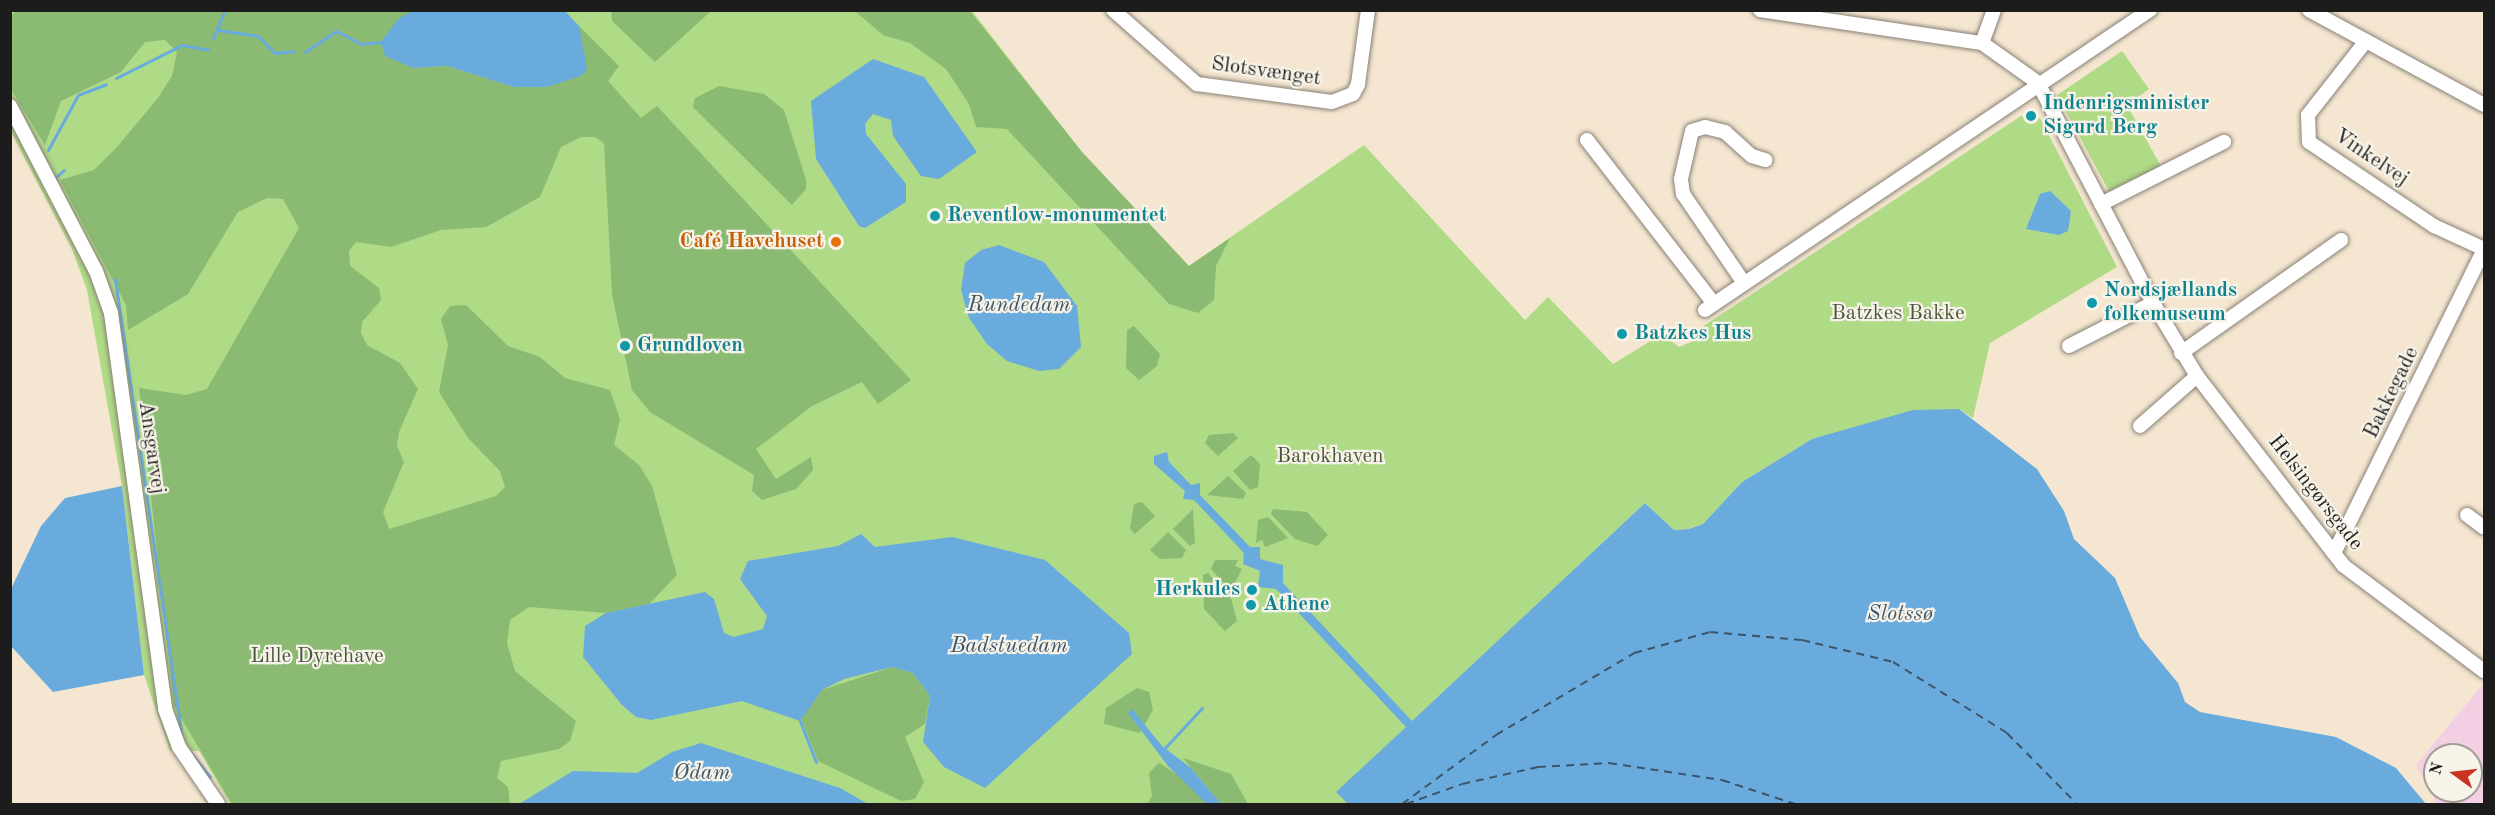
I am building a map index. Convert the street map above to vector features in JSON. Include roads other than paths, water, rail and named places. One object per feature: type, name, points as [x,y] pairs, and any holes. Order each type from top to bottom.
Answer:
[{"type":"street","name":"Slotsvænget","points":[[1113,10],[1197,84],[1332,102],[1353,94],[1358,84],[1368,10]]},
{"type":"street","points":[[1760,10],[1982,43],[2038,83]]},
{"type":"street","points":[[1982,43],[1994,10]]},
{"type":"street","points":[[1587,140],[1709,307],[2038,83],[2150,10]]},
{"type":"street","points":[[2309,10],[2484,105]]},
{"type":"street","name":"Vinkelvej","points":[[2366,41],[2308,115],[2310,142],[2434,226],[2484,249]]},
{"type":"street","name":"Helsingørsgade","points":[[2038,83],[2152,303],[2197,376],[2334,553],[2357,577],[2484,671]]},
{"type":"street","name":"Ansgarvej","points":[[10,106],[96,270],[111,313],[165,709],[179,747],[218,804]]},
{"type":"street","points":[[1744,283],[1683,194],[1681,178],[1692,131],[1705,127],[1725,132],[1752,156],[1765,160]]},
{"type":"street","points":[[2101,204],[2224,142]]},
{"type":"street","points":[[2181,353],[2341,240]]},
{"type":"street","name":"Bakkegade","points":[[2334,553],[2484,249]]},
{"type":"street","points":[[2069,346],[2152,303]]},
{"type":"street","points":[[2140,426],[2197,376]]},
{"type":"street","points":[[2467,515],[2484,528]]},
{"type":"water","points":[[413,11],[565,11],[579,26],[587,68],[583,75],[547,87],[514,87],[447,66],[413,68],[385,56],[381,42],[399,18]]},
{"type":"water","points":[[873,59],[924,77],[977,152],[939,179],[921,176],[893,136],[891,120],[873,114],[865,124],[866,134],[906,184],[906,202],[865,228],[859,226],[816,159],[811,101]]},
{"type":"water","points":[[2050,191],[2071,211],[2068,231],[2059,235],[2026,229],[2040,194]]},
{"type":"water","name":"Rundedam","points":[[999,245],[1044,262],[1077,306],[1081,347],[1059,369],[1039,371],[1007,361],[987,344],[969,318],[961,290],[965,263],[981,250]]},
{"type":"water","name":"Slotssø","points":[[1959,409],[2037,469],[2064,511],[2074,539],[2115,578],[2140,637],[2178,683],[2185,702],[2200,712],[2336,737],[2396,768],[2426,804],[1348,804],[1336,792],[1406,727],[1276,589],[1258,587],[1260,571],[1243,564],[1244,553],[1194,500],[1183,499],[1185,491],[1154,464],[1154,456],[1167,452],[1169,462],[1191,485],[1200,483],[1200,495],[1250,547],[1260,547],[1260,559],[1283,565],[1283,583],[1412,721],[1645,503],[1674,530],[1689,529],[1703,524],[1742,482],[1812,439],[1913,410]]},
{"type":"water","points":[[122,486],[144,675],[53,692],[11,646],[11,589],[41,526],[65,498]]},
{"type":"water","name":"Badstuedam","points":[[861,534],[875,547],[952,537],[1045,560],[1129,633],[1132,654],[985,788],[944,767],[923,742],[930,696],[913,673],[892,667],[844,679],[822,690],[800,721],[742,701],[651,720],[636,717],[622,705],[583,657],[585,626],[606,613],[705,592],[714,599],[724,633],[734,637],[763,629],[767,616],[740,579],[748,561],[838,546]]},
{"type":"water","points":[[1132,709],[1162,746],[1191,768],[1221,804],[1207,804],[1168,766],[1128,713]]},
{"type":"water","name":"Ødam","points":[[701,743],[840,788],[868,804],[519,804],[573,771],[637,773],[672,752]]},
{"type":"waterway","points":[[213,38],[225,10]]},
{"type":"waterway","points":[[218,30],[258,36],[275,53],[294,51]]},
{"type":"waterway","points":[[305,52],[336,31],[361,44],[381,42]]},
{"type":"waterway","points":[[116,78],[182,45],[209,50]]},
{"type":"waterway","points":[[48,150],[78,95],[106,84]]},
{"type":"waterway","points":[[55,178],[64,170]]},
{"type":"waterway","points":[[115,279],[182,736]]},
{"type":"waterway","points":[[1162,751],[1202,708]]},
{"type":"waterway","points":[[800,721],[816,762]]},
{"type":"waterway","points":[[190,752],[210,777]]},
{"type":"place","name":"Indenrigsminister Sigurd Berg","points":[[2031,116]]},
{"type":"place","name":"Reventlow-monumentet","points":[[935,216]]},
{"type":"place","name":"Café Havehuset","points":[[836,242]]},
{"type":"place","name":"Nordsjællands folkemuseum","points":[[2092,303]]},
{"type":"place","name":"Batzkes Hus","points":[[1622,334]]},
{"type":"place","name":"Grundloven","points":[[625,346]]},
{"type":"place","name":"Herkules","points":[[1252,590]]},
{"type":"place","name":"Athene","points":[[1251,605]]},
{"type":"park label","name":"Batzkes Bakke","points":[[1898,314]]},
{"type":"park label","name":"Barokhaven","points":[[1330,457]]},
{"type":"park label","name":"Lille Dyrehave","points":[[317,657]]}]
